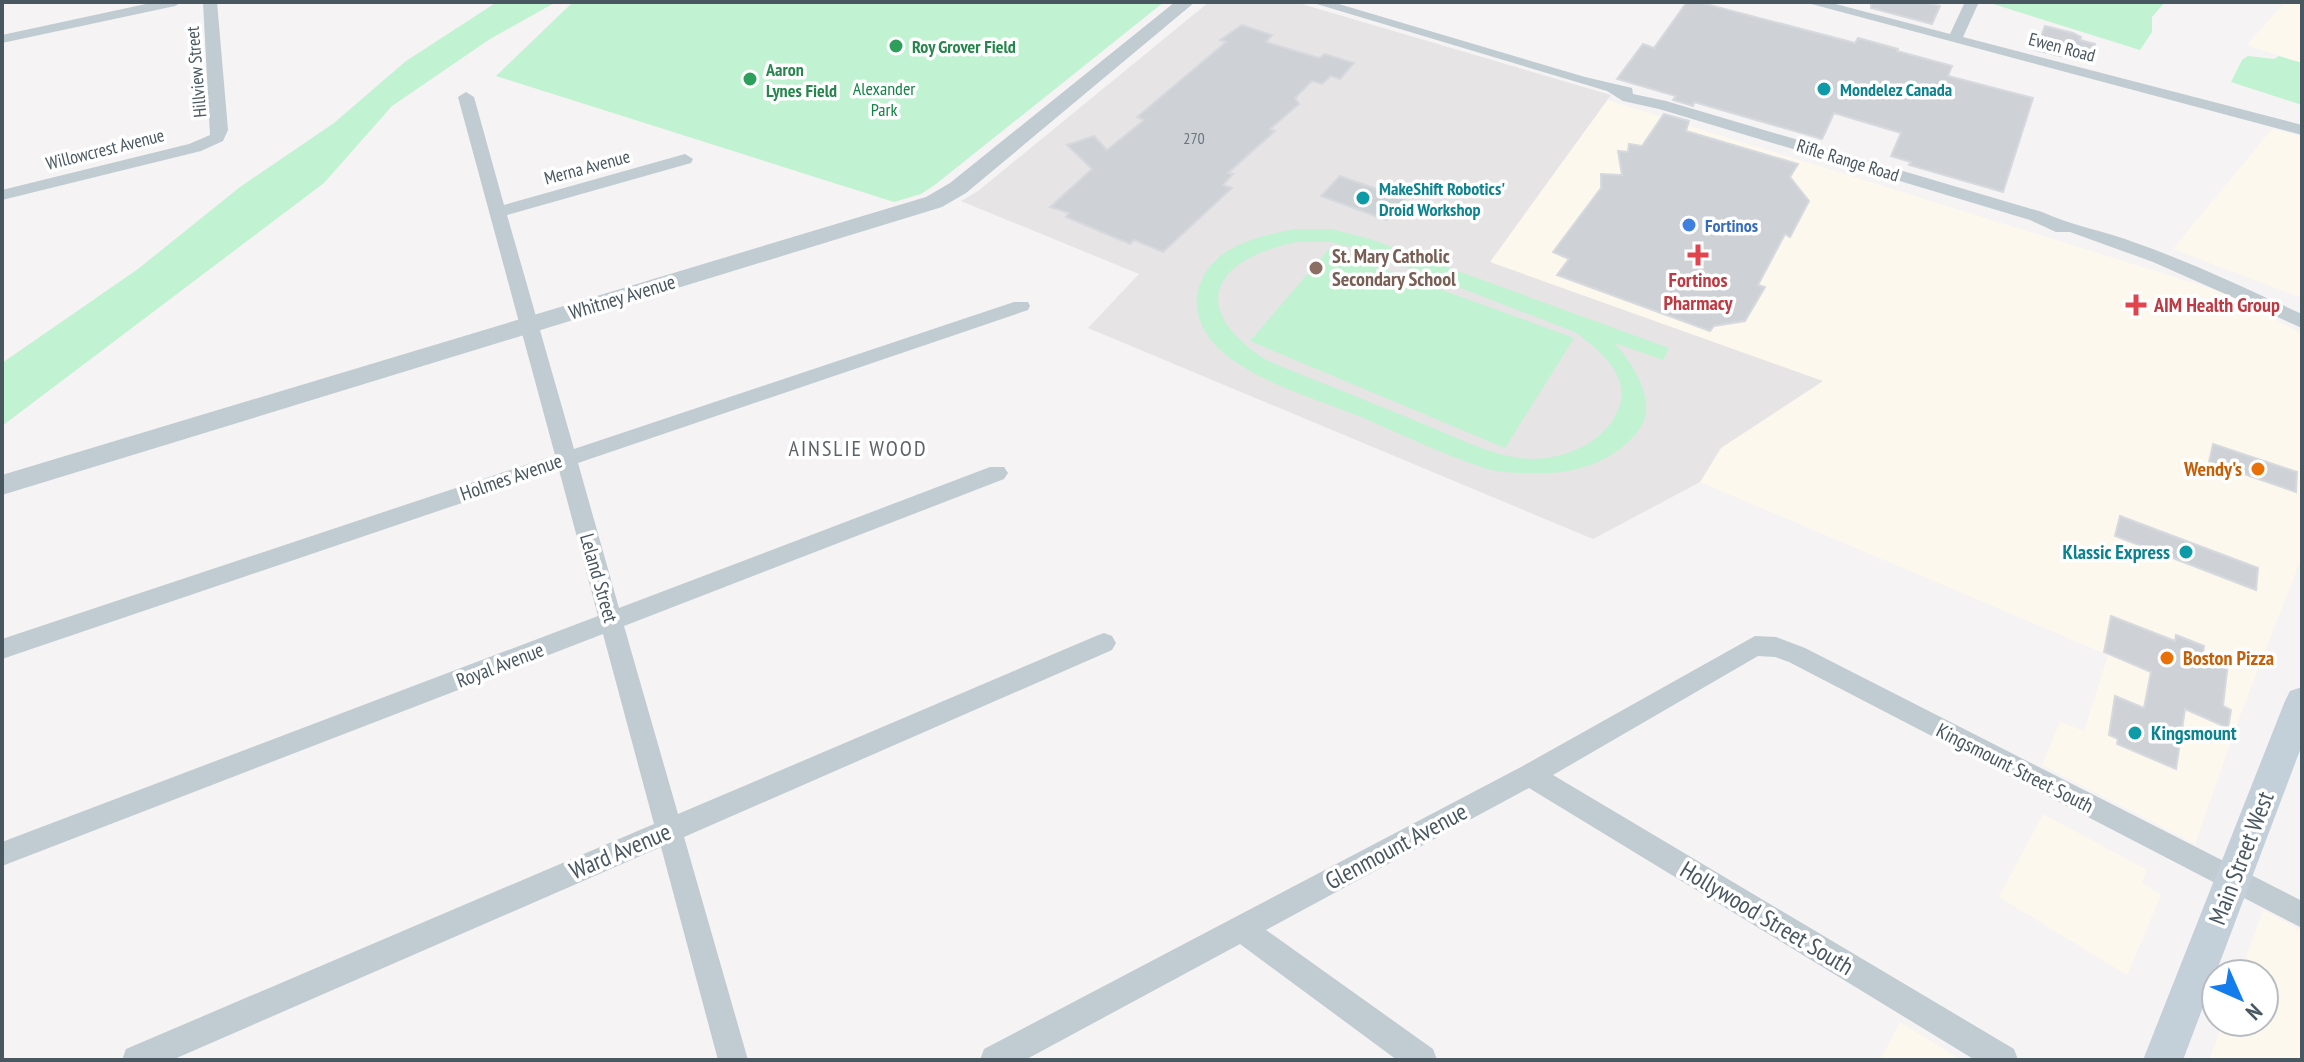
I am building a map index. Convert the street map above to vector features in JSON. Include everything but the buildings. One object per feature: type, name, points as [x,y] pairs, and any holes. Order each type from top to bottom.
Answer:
[{"type":"main road","name":"Main Street West","points":[[2163,1060],[2302,701]]},
{"type":"street","points":[[2,39],[175,2]]},
{"type":"street","name":"Hillview Street","points":[[210,2],[220,130],[217,138]]},
{"type":"street","name":"Whitney Avenue","points":[[2,485],[934,202],[958,188],[1186,2]]},
{"type":"street","name":"Rifle Range Road","points":[[1317,2],[1613,89],[1617,94],[1638,101],[1660,104],[2036,216],[2062,228],[2071,227],[2171,260],[2302,322]]},
{"type":"street","name":"Ewen Road","points":[[1811,2],[2302,130]]},
{"type":"street","points":[[1955,39],[1972,2]]},
{"type":"street","name":"Leland Street","points":[[466,97],[733,1060]]},
{"type":"street","name":"Willowcrest Avenue","points":[[2,195],[195,148],[217,138]]},
{"type":"street","name":"Merna Avenue","points":[[498,212],[685,159]]},
{"type":"street","name":"Holmes Avenue","points":[[2,649],[1021,306]]},
{"type":"street","name":"Royal Avenue","points":[[2,854],[997,473]]},
{"type":"street","name":"Ward Avenue","points":[[137,1060],[1104,643]]},
{"type":"street","name":"Glenmount Avenue","points":[[995,1060],[1530,775],[1755,646],[1776,647],[1797,655]]},
{"type":"street","name":"Kingsmount Street South","points":[[1797,655],[2302,915]]},
{"type":"street","name":"Hollywood Street South","points":[[1530,775],[2003,1060]]},
{"type":"street","points":[[1240,928],[1422,1060]]},
{"type":"shaded area","name":"St. Mary Catholic Secondary School","points":[[1209,2],[1295,2],[1611,95],[1490,262],[1823,381],[1721,448],[1700,482],[1593,539],[1088,328],[1139,274],[961,201],[978,191]]},
{"type":"shaded area","points":[[2285,2],[2302,2],[2302,63],[2247,45]]},
{"type":"shaded area","points":[[1607,100],[2232,295],[2302,334],[2302,556],[2241,713],[2195,844],[2042,765],[2060,722],[2084,731],[2108,655],[1700,482],[1721,448],[1822,382],[1489,262]]},
{"type":"shaded area","points":[[2272,129],[2302,136],[2302,298],[2173,249]]},
{"type":"shaded area","points":[[2043,814],[2147,870],[2142,883],[2161,895],[2127,975],[1999,897]]},
{"type":"shaded area","points":[[2263,910],[2302,931],[2302,1060],[2209,1060],[2217,1038],[2280,1038],[2280,958],[2246,958]]},
{"type":"shaded area","points":[[1900,1022],[1961,1060],[1880,1060]]},
{"type":"green space","points":[[497,2],[556,2],[490,39],[392,106],[324,183],[2,426],[2,363],[138,269],[240,187],[334,123],[406,61]]},
{"type":"green space","name":"Alexander Park","points":[[573,2],[1164,2],[936,184],[921,194],[894,202],[496,76]]},
{"type":"green space","points":[[2165,2],[2152,17],[2152,32],[2140,50],[1990,3]]},
{"type":"green space","points":[[2248,56],[2274,59],[2279,56],[2302,63],[2302,105],[2231,82],[2242,60]]},
{"type":"green space","points":[[1294,229],[1331,229],[1370,239],[1669,348],[1663,360],[1615,343],[1642,387],[1646,399],[1643,423],[1625,445],[1588,466],[1547,473],[1501,472],[1453,457],[1287,389],[1251,371],[1219,349],[1207,335],[1199,319],[1197,293],[1207,271],[1227,252],[1252,240]],"holes":[[[1297,242],[1330,242],[1362,250],[1575,332],[1593,346],[1616,372],[1622,393],[1615,417],[1597,437],[1573,451],[1546,458],[1518,458],[1475,446],[1268,361],[1242,342],[1226,323],[1219,305],[1220,288],[1229,273],[1245,260],[1268,250]]]},
{"type":"green space","points":[[1329,249],[1574,338],[1505,448],[1250,341]]},
{"type":"place","name":"Roy Grover Field","points":[[896,46]]},
{"type":"place","name":"Aaron Lynes Field","points":[[750,79]]},
{"type":"place","name":"Mondelez Canada","points":[[1824,89]]},
{"type":"place","name":"MakeShift Robotics' Droid Workshop","points":[[1363,198]]},
{"type":"place","name":"Fortinos","points":[[1689,225]]},
{"type":"place","name":"Fortinos Pharmacy","points":[[1698,255]]},
{"type":"place","name":"St. Mary Catholic Secondary School","points":[[1316,268]]},
{"type":"place","name":"AIM Health Group","points":[[2136,305]]},
{"type":"place","name":"Wendy's","points":[[2258,469]]},
{"type":"place","name":"Klassic Express","points":[[2186,552]]},
{"type":"place","name":"Boston Pizza","points":[[2167,658]]},
{"type":"place","name":"Kingsmount","points":[[2135,733]]},
{"type":"district","name":"AINSLIE WOOD","points":[[858,448]]}]
